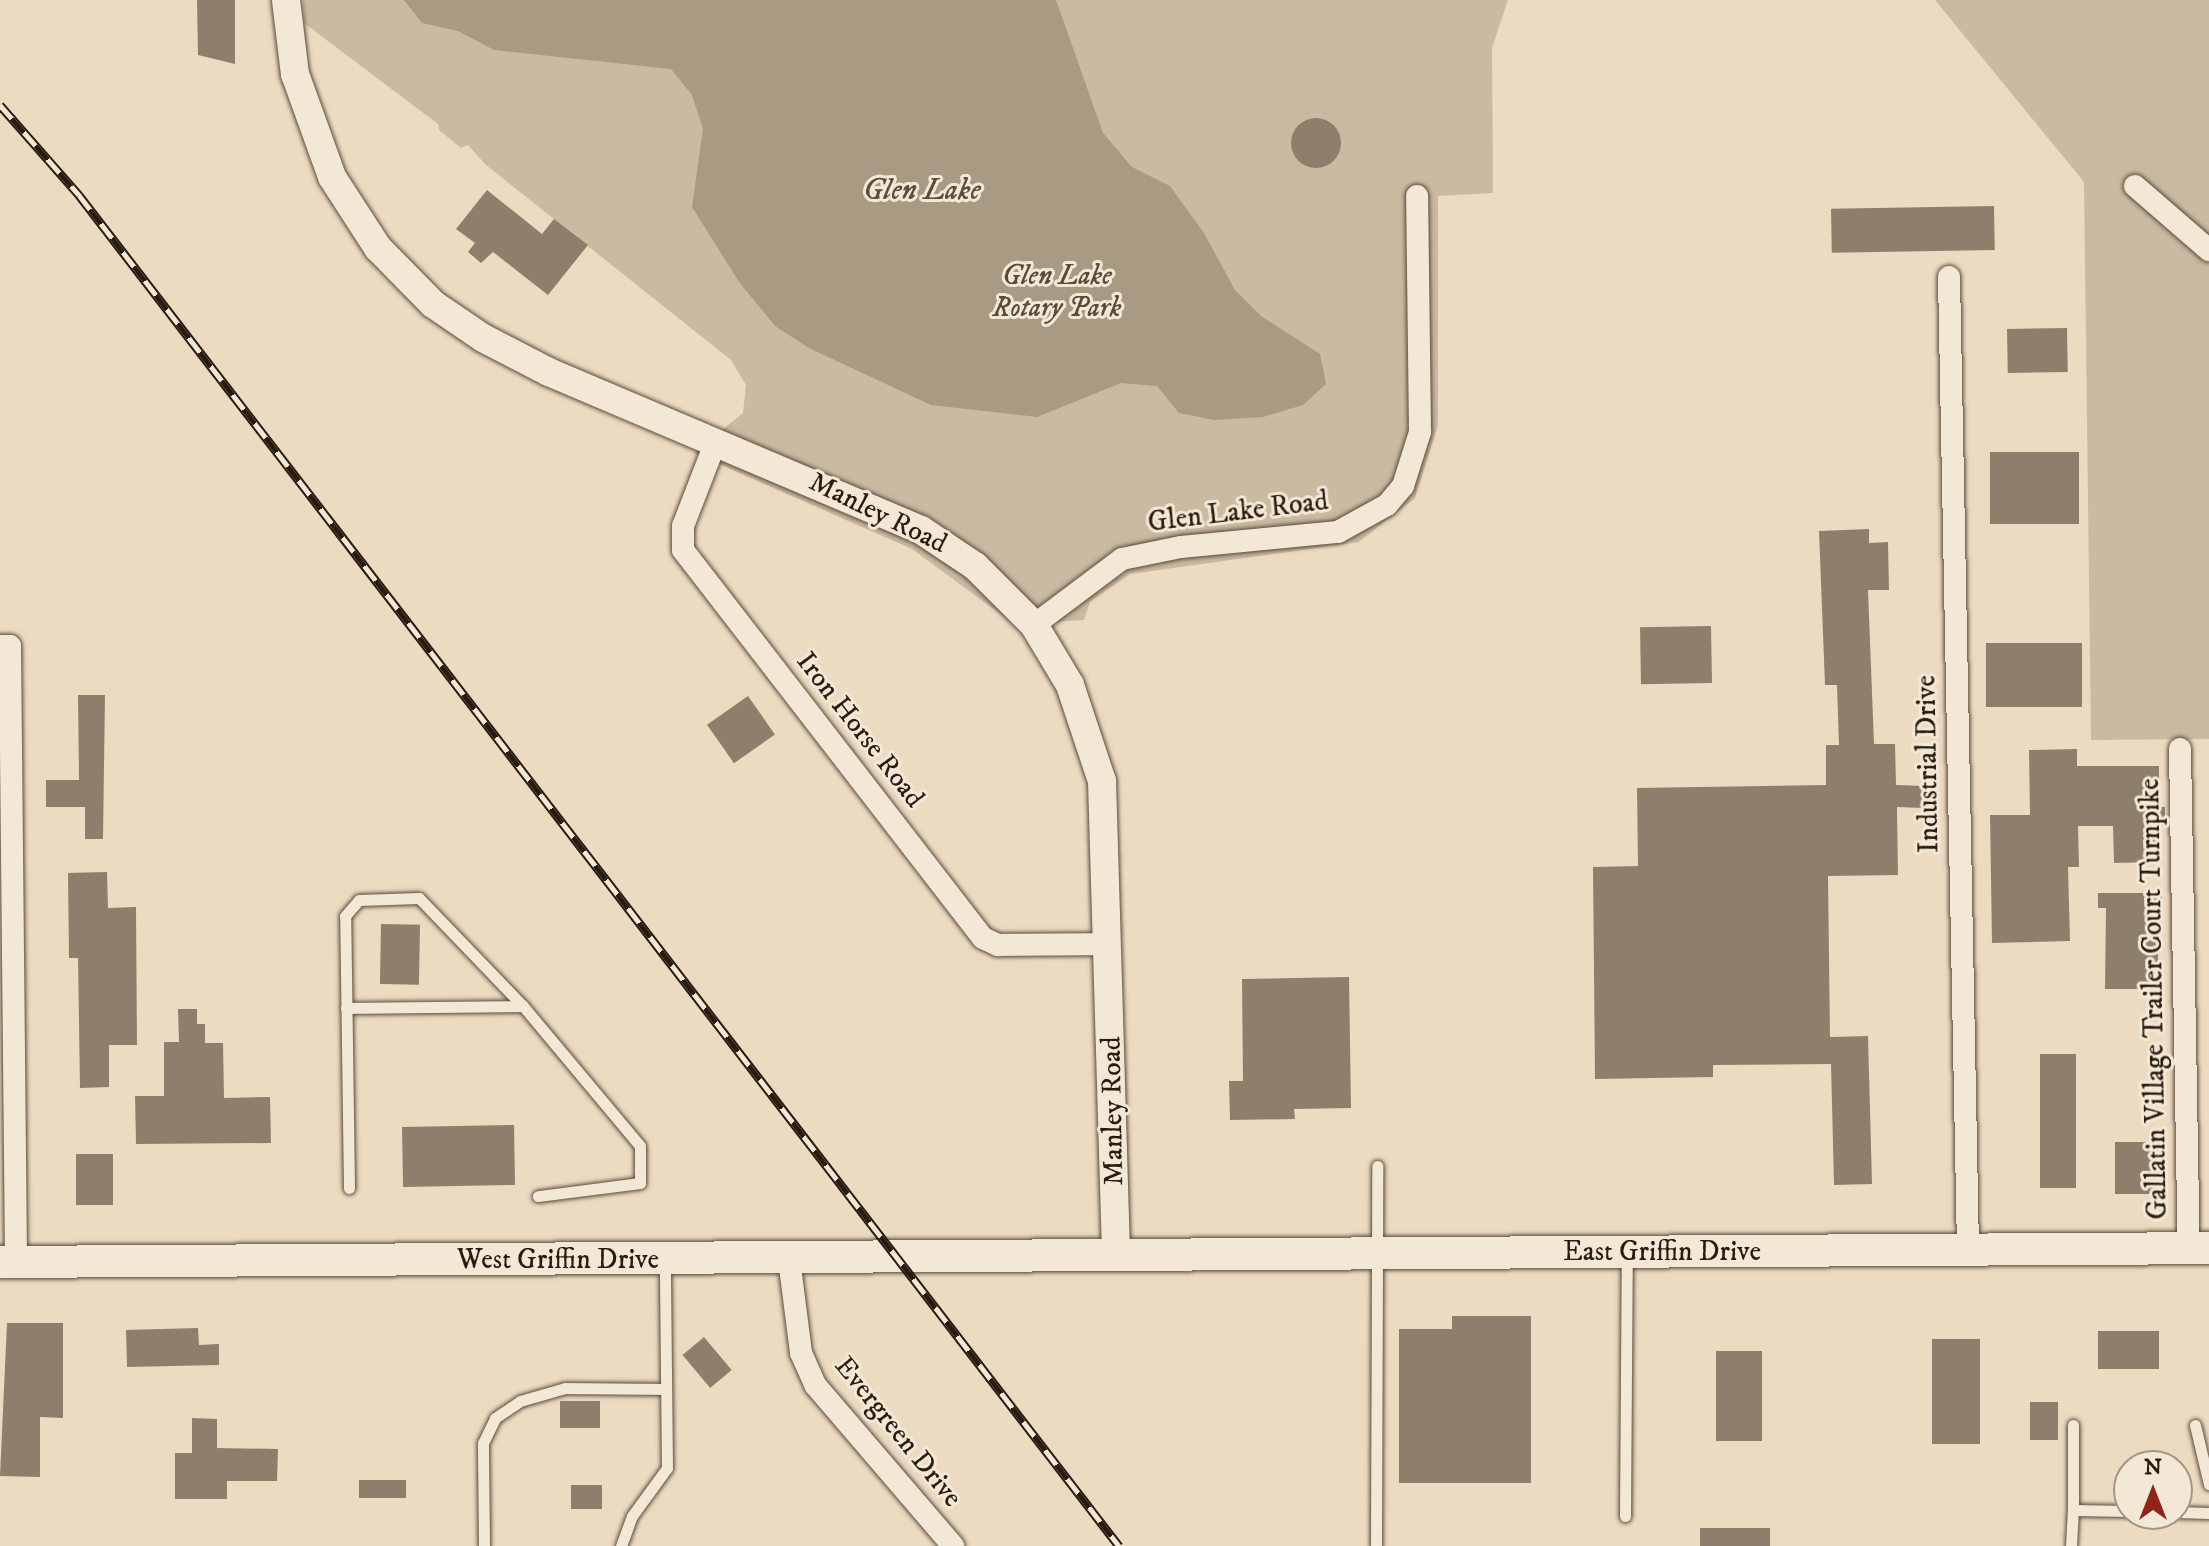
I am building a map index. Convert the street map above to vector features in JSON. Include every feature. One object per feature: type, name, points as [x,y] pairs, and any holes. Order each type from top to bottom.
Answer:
[{"type":"main road","name":"East Griffin Drive","points":[[1116,1255],[2199,1248]]},
{"type":"main road","name":"West Griffin Drive","points":[[8,1262],[1116,1255]]},
{"type":"street","name":"Manley Road","points":[[286,0],[295,74],[324,160],[357,218],[403,275],[452,318],[510,353],[921,530],[975,566],[1034,625],[1070,685],[1102,781],[1116,1255]]},
{"type":"street","points":[[2135,186],[2209,250]]},
{"type":"street","name":"Glen Lake Road","points":[[1034,625],[1122,559],[1181,547],[1338,532],[1387,505],[1403,486],[1420,432],[1417,196]]},
{"type":"street","name":"Industrial Drive","points":[[1949,277],[1968,1250]]},
{"type":"street","name":"Iron Horse Road","points":[[716,441],[683,526],[683,550],[973,926],[998,945],[1109,944]]},
{"type":"street","points":[[5,646],[8,1262]]},
{"type":"street","name":"Gallatin Village Trailer Court Turnpike","points":[[2180,749],[2199,1248]]},
{"type":"street","name":"Evergreen Drive","points":[[789,1259],[799,1342],[816,1386],[953,1546]]},
{"type":"lane","points":[[349,1188],[345,916],[359,900],[419,898],[523,1006],[640,1146],[640,1183],[538,1196]]},
{"type":"lane","points":[[346,1008],[523,1006]]},
{"type":"lane","points":[[1376,1546],[1377,1166]]},
{"type":"lane","points":[[1625,1516],[1627,1252]]},
{"type":"lane","points":[[621,1546],[632,1516],[667,1468],[665,1259]]},
{"type":"lane","points":[[484,1546],[483,1443],[495,1418],[520,1401],[565,1388],[666,1389]]},
{"type":"lane","points":[[2071,1546],[2073,1425]]},
{"type":"lane","points":[[2195,1425],[2209,1484]]},
{"type":"lane","points":[[2073,1510],[2113,1511]]},
{"type":"green space","name":"Glen Lake Rotary Park","points":[[303,0],[1508,0],[1492,48],[1493,193],[1438,196],[1438,425],[1415,498],[1359,542],[1130,574],[1090,602],[1084,620],[1014,624],[912,549],[694,453],[743,413],[746,385],[731,360],[486,165],[468,145],[461,148],[439,130],[438,124],[304,23]]},
{"type":"green space","points":[[1935,0],[2209,0],[2209,739],[2091,740],[2084,182]]},
{"type":"water","name":"Glen Lake","points":[[404,0],[1056,0],[1103,133],[1132,167],[1170,186],[1204,233],[1235,290],[1261,316],[1320,354],[1326,384],[1303,405],[1263,417],[1214,420],[1179,413],[1157,386],[1121,383],[1037,417],[931,405],[809,348],[775,326],[739,282],[692,207],[703,129],[692,95],[671,69],[494,50],[458,31],[422,23]]},
{"type":"building","points":[[197,0],[235,0],[235,64],[198,55]]},
{"type":"building","points":[[1316,118],[1333,126],[1341,143],[1333,160],[1316,168],[1299,160],[1291,143],[1299,126]]},
{"type":"building","points":[[487,190],[542,234],[554,219],[588,245],[548,295],[493,252],[481,263],[468,252],[475,243],[456,229]]},
{"type":"building","points":[[1994,206],[1995,250],[1832,253],[1831,209]]},
{"type":"building","points":[[2067,328],[2068,372],[2008,373],[2007,329]]},
{"type":"building","points":[[1990,452],[2079,452],[2079,524],[1990,524]]},
{"type":"building","points":[[1869,529],[1869,543],[1888,542],[1889,590],[1868,590],[1874,744],[1895,744],[1896,785],[1924,786],[1923,808],[1897,807],[1898,875],[1828,876],[1830,1037],[1868,1036],[1872,1184],[1834,1185],[1831,1064],[1713,1065],[1713,1077],[1595,1079],[1593,867],[1638,866],[1637,788],[1826,785],[1826,745],[1839,745],[1837,685],[1825,685],[1819,531]]},
{"type":"building","points":[[1711,626],[1712,683],[1641,684],[1640,627]]},
{"type":"building","points":[[1986,643],[2082,643],[2082,707],[1986,707]]},
{"type":"building","points":[[78,695],[105,695],[103,839],[85,839],[85,807],[46,807],[46,780],[79,780]]},
{"type":"building","points":[[748,696],[775,735],[734,763],[707,725]]},
{"type":"building","points":[[2077,749],[2077,766],[2159,766],[2159,807],[2165,807],[2165,826],[2156,826],[2156,862],[2114,863],[2113,826],[2078,826],[2079,867],[2068,867],[2070,941],[1992,943],[1990,815],[2030,815],[2029,750]]},
{"type":"building","points":[[107,872],[108,908],[136,907],[137,1045],[109,1045],[109,1087],[80,1088],[78,958],[69,958],[68,873]]},
{"type":"building","points":[[2098,893],[2162,893],[2156,989],[2105,989],[2106,908],[2098,908]]},
{"type":"building","points":[[381,924],[420,925],[419,985],[380,984]]},
{"type":"building","points":[[1349,977],[1351,1108],[1294,1109],[1295,1119],[1230,1120],[1229,1081],[1243,1081],[1242,979]]},
{"type":"building","points":[[178,1009],[197,1009],[197,1024],[205,1024],[205,1043],[223,1043],[224,1098],[270,1097],[271,1143],[136,1144],[135,1096],[164,1096],[164,1042],[179,1042]]},
{"type":"building","points":[[2040,1054],[2076,1054],[2076,1188],[2040,1188]]},
{"type":"building","points":[[514,1125],[515,1185],[403,1187],[402,1127]]},
{"type":"building","points":[[2115,1142],[2156,1142],[2156,1194],[2115,1194]]},
{"type":"building","points":[[76,1154],[113,1154],[113,1205],[76,1205]]},
{"type":"building","points":[[1452,1316],[1531,1316],[1531,1483],[1399,1483],[1399,1329],[1452,1329]]},
{"type":"building","points":[[7,1323],[63,1323],[63,1418],[40,1417],[40,1477],[0,1476]]},
{"type":"building","points":[[198,1328],[199,1345],[219,1344],[219,1365],[127,1367],[126,1330]]},
{"type":"building","points":[[2098,1331],[2159,1331],[2159,1369],[2098,1369]]},
{"type":"building","points":[[704,1337],[732,1370],[710,1388],[683,1355]]},
{"type":"building","points":[[1932,1339],[1980,1339],[1980,1444],[1932,1444]]},
{"type":"building","points":[[1716,1351],[1762,1351],[1762,1441],[1716,1441]]},
{"type":"building","points":[[560,1401],[600,1401],[600,1428],[560,1428]]},
{"type":"building","points":[[2030,1402],[2058,1402],[2058,1440],[2030,1440]]},
{"type":"building","points":[[192,1418],[217,1419],[217,1448],[278,1449],[277,1481],[227,1481],[227,1499],[175,1499],[175,1453],[192,1453]]},
{"type":"building","points":[[359,1480],[406,1480],[406,1498],[359,1498]]},
{"type":"building","points":[[571,1485],[602,1485],[602,1509],[571,1509]]},
{"type":"building","points":[[1700,1528],[1770,1528],[1770,1546],[1700,1546]]},
{"type":"railway","points":[[0,105],[79,195],[1119,1546]]}]
